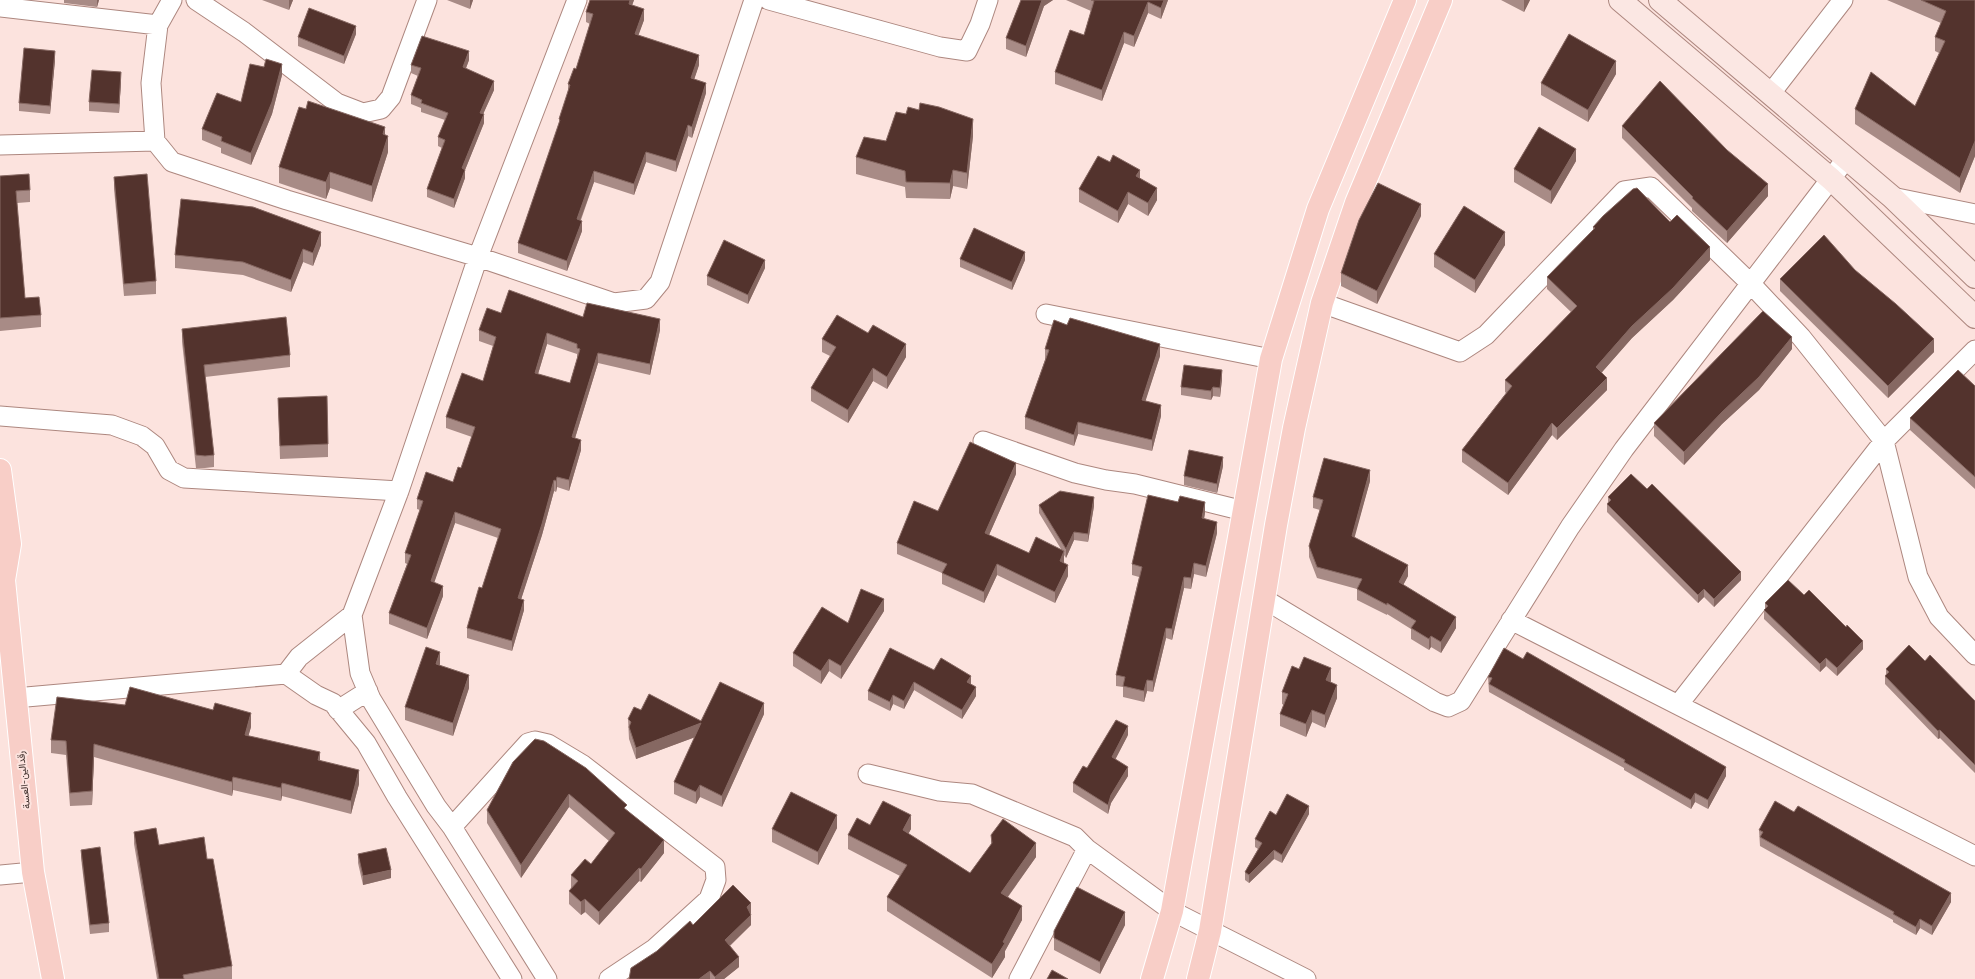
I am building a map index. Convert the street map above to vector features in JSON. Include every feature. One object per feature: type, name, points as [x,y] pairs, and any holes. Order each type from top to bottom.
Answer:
[{"type":"main road","points":[[1152,979],[1172,911],[1271,359],[1318,209],[1405,0]]},
{"type":"main road","points":[[1198,979],[1210,931],[1264,599],[1294,428],[1322,303],[1356,204],[1441,0]]},
{"type":"main road","name":"رقدالين-العسة","points":[[0,470],[5,545],[2,577],[33,872],[53,979]]},
{"type":"street","points":[[172,0],[158,26],[151,83],[155,141],[172,162],[287,200],[478,257],[614,303],[646,299],[660,282],[754,0]]},
{"type":"street","points":[[196,0],[244,32],[337,103],[363,113],[380,109],[391,97],[427,0]]},
{"type":"street","points":[[547,979],[386,725],[360,673],[352,615],[399,491],[478,257],[577,0]]},
{"type":"street","points":[[769,0],[940,47],[966,51],[980,24],[988,0]]},
{"type":"street","points":[[1620,0],[1830,179],[1975,317]]},
{"type":"street","points":[[1660,0],[1892,197],[1975,277]]},
{"type":"street","points":[[1771,93],[1843,0]]},
{"type":"street","points":[[0,7],[158,26]]},
{"type":"street","points":[[0,145],[155,141]]},
{"type":"street","points":[[1264,599],[1435,702],[1448,707],[1461,701],[1570,527],[1624,449],[1846,159]]},
{"type":"street","points":[[1322,303],[1460,352],[1486,335],[1624,191],[1651,188],[1751,284],[1801,337],[1884,441],[1918,577],[1940,617],[1975,655]]},
{"type":"street","points":[[1892,197],[1975,214]]},
{"type":"street","points":[[1046,314],[1271,359]]},
{"type":"street","points":[[1678,705],[1884,441],[1975,350]]},
{"type":"street","points":[[0,416],[112,425],[142,436],[155,446],[169,470],[184,478],[399,491]]},
{"type":"street","points":[[983,441],[1075,473],[1106,480],[1135,484],[1244,511]]},
{"type":"street","points":[[286,674],[299,657],[352,615]]},
{"type":"street","points":[[1511,620],[1972,851]]},
{"type":"street","points":[[15,698],[286,674],[316,695],[333,703],[366,743],[397,796],[512,979]]},
{"type":"street","points":[[338,710],[368,691]]},
{"type":"street","points":[[452,827],[528,743],[535,741],[548,744],[583,765],[704,856],[715,867],[716,880],[709,899],[654,949],[609,979]]},
{"type":"street","points":[[868,774],[939,791],[972,794],[1075,837],[1086,849],[1172,911],[1306,979]]},
{"type":"street","points":[[1019,979],[1086,849]]},
{"type":"street","points":[[0,875],[33,872]]},
{"type":"building","points":[[590,0],[630,0],[629,4],[644,9],[635,34],[699,55],[691,78],[706,83],[692,127],[688,125],[676,161],[646,152],[634,184],[594,171],[577,219],[582,221],[567,261],[518,243],[560,120],[559,119],[570,85],[568,84],[574,68],[576,69],[593,14],[586,12]]},
{"type":"building","points":[[1021,0],[1042,0],[1026,46],[1006,38]]},
{"type":"building","points":[[1091,0],[1164,0],[1161,8],[1148,2],[1134,36],[1124,32],[1102,90],[1055,72],[1070,30],[1084,35],[1094,1]]},
{"type":"building","points":[[1921,0],[1975,0],[1975,141],[1960,178],[1855,109],[1871,72],[1915,106],[1945,41],[1935,37],[1946,11]]},
{"type":"building","points":[[309,8],[356,26],[344,56],[298,37]]},
{"type":"building","points":[[1569,34],[1616,61],[1588,110],[1541,83]]},
{"type":"building","points":[[422,36],[469,51],[463,67],[494,81],[480,113],[484,114],[462,168],[465,170],[454,199],[427,189],[445,140],[438,137],[448,113],[421,103],[422,100],[411,95],[421,68],[411,65]]},
{"type":"building","points":[[24,48],[55,51],[50,106],[19,103]]},
{"type":"building","points":[[266,59],[282,64],[272,102],[251,153],[221,141],[222,137],[202,129],[217,93],[241,102],[250,64],[264,67]]},
{"type":"building","points":[[92,70],[121,72],[119,104],[89,102]]},
{"type":"building","points":[[1660,81],[1727,150],[1768,184],[1727,231],[1692,198],[1693,197],[1622,126]]},
{"type":"building","points":[[308,101],[385,127],[383,134],[388,136],[372,186],[330,172],[326,182],[279,167],[299,107],[306,109]]},
{"type":"building","points":[[920,103],[939,107],[973,119],[967,173],[953,170],[950,183],[906,182],[905,171],[856,157],[864,137],[886,141],[896,112],[906,114],[908,107],[919,110]]},
{"type":"building","points":[[1539,127],[1576,149],[1551,191],[1514,169]]},
{"type":"building","points":[[1113,155],[1140,170],[1136,176],[1157,188],[1148,203],[1128,192],[1118,211],[1079,189],[1098,156],[1110,162]]},
{"type":"building","points":[[29,174],[30,190],[16,191],[25,298],[39,297],[41,315],[0,318],[0,176]]},
{"type":"building","points":[[147,174],[156,281],[124,284],[114,177]]},
{"type":"building","points":[[1378,183],[1421,204],[1377,291],[1341,273],[1359,220]]},
{"type":"building","points":[[1637,188],[1670,222],[1677,215],[1710,247],[1673,288],[1632,326],[1596,367],[1607,378],[1557,428],[1552,423],[1508,483],[1462,450],[1512,386],[1505,380],[1577,306],[1547,277],[1595,228],[1593,227],[1603,216],[1633,189]]},
{"type":"building","points":[[181,199],[253,207],[321,232],[313,253],[303,249],[291,280],[243,262],[175,255]]},
{"type":"building","points":[[1464,206],[1505,232],[1475,280],[1434,254]]},
{"type":"building","points":[[974,228],[1025,252],[1012,282],[960,259]]},
{"type":"building","points":[[1824,235],[1855,270],[1896,304],[1934,339],[1888,386],[1780,279]]},
{"type":"building","points":[[724,240],[765,260],[748,295],[707,276]]},
{"type":"building","points":[[509,290],[583,317],[587,303],[660,319],[650,364],[598,353],[572,437],[581,440],[569,480],[557,477],[556,481],[554,480],[542,524],[518,598],[524,600],[512,641],[467,628],[479,587],[482,588],[501,529],[455,512],[431,581],[443,586],[427,628],[389,613],[411,555],[405,553],[423,501],[417,499],[426,472],[453,482],[458,467],[461,468],[475,427],[446,417],[462,373],[483,381],[496,337],[479,330],[487,308],[501,313]],"holes":[[[547,333],[577,344],[577,348],[580,349],[570,383],[535,373]]]},
{"type":"building","points":[[1763,311],[1792,337],[1759,377],[1722,412],[1684,452],[1654,423]]},
{"type":"building","points":[[837,315],[868,333],[873,325],[906,344],[887,377],[873,368],[848,410],[811,388],[836,347],[822,339]]},
{"type":"building","points":[[286,317],[290,355],[204,365],[214,455],[196,455],[182,329]]},
{"type":"building","points":[[1070,318],[1160,344],[1142,400],[1161,405],[1152,440],[1078,422],[1074,435],[1025,417],[1049,350],[1045,349],[1054,320],[1067,325]]},
{"type":"building","points":[[1184,365],[1222,370],[1220,388],[1213,387],[1211,391],[1181,387]]},
{"type":"building","points":[[1958,370],[1975,386],[1975,477],[1910,418]]},
{"type":"building","points":[[327,396],[328,444],[280,446],[278,398]]},
{"type":"building","points":[[970,442],[1016,463],[985,533],[1029,553],[1036,537],[1064,551],[1060,561],[1068,565],[1055,592],[997,564],[984,592],[942,573],[947,564],[897,543],[914,501],[938,511]]},
{"type":"building","points":[[1189,450],[1223,457],[1217,484],[1184,476]]},
{"type":"building","points":[[1324,458],[1370,470],[1352,536],[1408,565],[1399,582],[1456,617],[1441,642],[1431,636],[1429,639],[1411,628],[1416,621],[1387,603],[1387,605],[1357,589],[1362,579],[1317,567],[1309,546],[1323,500],[1313,497]]},
{"type":"building","points":[[1631,474],[1647,489],[1652,484],[1741,572],[1714,599],[1704,589],[1698,595],[1607,504],[1611,500],[1608,497]]},
{"type":"building","points":[[1060,491],[1094,497],[1088,534],[1074,532],[1066,549],[1039,505]]},
{"type":"building","points":[[1148,495],[1178,502],[1180,496],[1205,502],[1202,518],[1217,522],[1206,566],[1194,563],[1191,578],[1184,577],[1172,629],[1166,628],[1153,681],[1147,680],[1144,691],[1123,686],[1125,677],[1116,675],[1142,567],[1132,564]]},
{"type":"building","points":[[1788,580],[1804,595],[1809,590],[1846,627],[1847,625],[1863,641],[1837,668],[1826,658],[1820,664],[1764,610],[1768,606],[1765,603]]},
{"type":"building","points":[[861,589],[884,599],[841,666],[829,659],[821,671],[793,653],[822,607],[848,623]]},
{"type":"building","points":[[1909,645],[1925,661],[1930,655],[1975,701],[1975,765],[1940,730],[1938,731],[1885,676],[1889,672],[1886,669]]},
{"type":"building","points":[[426,647],[440,652],[436,664],[469,675],[453,723],[405,707]]},
{"type":"building","points":[[890,648],[934,670],[941,658],[971,676],[967,682],[976,687],[962,710],[914,682],[904,701],[893,695],[890,702],[868,691]]},
{"type":"building","points":[[1504,648],[1523,659],[1527,652],[1726,767],[1708,800],[1695,793],[1691,800],[1624,762],[1625,760],[1489,684],[1492,678],[1488,677]]},
{"type":"building","points":[[1304,657],[1331,668],[1326,680],[1337,685],[1325,715],[1312,710],[1306,724],[1280,714],[1288,694],[1282,692],[1292,666],[1299,669]]},
{"type":"building","points":[[720,682],[764,703],[722,796],[700,785],[696,792],[674,782],[701,723],[636,748],[629,727],[631,722],[628,719],[634,707],[641,710],[649,694],[701,721]]},
{"type":"building","points":[[130,687],[213,710],[215,703],[251,713],[245,735],[320,752],[318,760],[359,770],[351,801],[282,783],[281,788],[233,777],[232,782],[94,744],[92,791],[70,793],[66,741],[51,740],[57,697],[125,705]]},
{"type":"building","points":[[1116,720],[1128,726],[1112,757],[1128,767],[1111,795],[1108,805],[1073,783],[1083,766],[1087,768]]},
{"type":"building","points":[[535,739],[544,741],[586,768],[627,805],[624,808],[664,840],[641,869],[639,868],[599,912],[585,899],[581,902],[569,891],[578,881],[571,875],[585,859],[591,864],[615,833],[569,794],[521,865],[487,810],[513,762]]},
{"type":"building","points":[[791,792],[837,815],[818,852],[772,829]]},
{"type":"building","points":[[1287,794],[1309,806],[1282,855],[1274,850],[1249,875],[1245,872],[1262,843],[1255,839],[1270,811],[1276,815]]},
{"type":"building","points":[[883,801],[911,815],[903,830],[970,873],[992,843],[991,835],[1003,819],[1036,843],[1001,893],[1022,906],[1003,942],[1005,943],[992,964],[887,897],[907,865],[848,835],[857,818],[870,825]]},
{"type":"building","points":[[1775,801],[1794,812],[1798,806],[1951,893],[1932,926],[1920,919],[1916,927],[1893,914],[1894,912],[1760,837],[1763,832],[1759,830]]},
{"type":"building","points":[[156,828],[159,845],[204,837],[207,859],[213,859],[232,966],[183,975],[184,979],[159,979],[134,832]]},
{"type":"building","points":[[100,847],[109,923],[90,925],[81,850]]},
{"type":"building","points":[[386,848],[391,870],[363,876],[358,854]]},
{"type":"building","points":[[733,885],[751,903],[747,907],[751,915],[725,940],[739,957],[715,977],[710,971],[699,979],[629,979],[631,968],[657,951],[690,921],[693,925]]},
{"type":"building","points":[[1077,887],[1125,912],[1100,962],[1054,938],[1054,931]]},
{"type":"building","points":[[1052,970],[1068,979],[1047,979]]}]
